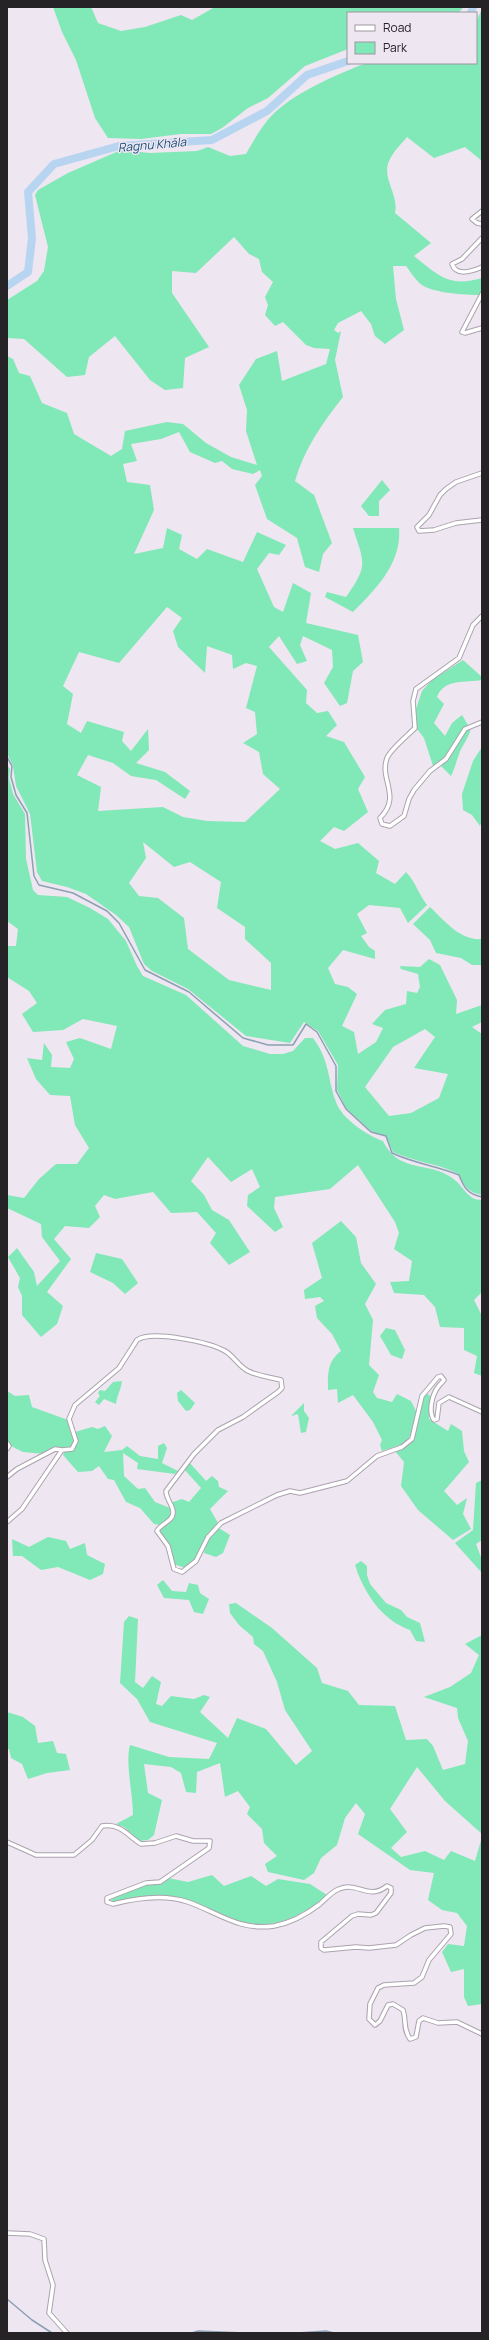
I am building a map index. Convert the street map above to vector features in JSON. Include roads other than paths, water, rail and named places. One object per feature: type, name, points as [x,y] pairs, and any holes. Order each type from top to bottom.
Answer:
[{"type":"street","points":[[482,211],[472,219],[477,223],[482,224]]},
{"type":"street","points":[[482,238],[462,259],[452,264],[455,269],[464,272],[482,267]]},
{"type":"street","points":[[482,294],[462,332],[465,333],[482,328]]},
{"type":"street","points":[[482,473],[456,482],[440,495],[429,515],[418,524],[417,528],[422,532],[460,522],[482,520]]},
{"type":"street","points":[[482,616],[473,625],[459,658],[416,689],[413,701],[415,728],[387,758],[386,770],[390,797],[387,809],[380,818],[382,824],[390,826],[400,820],[406,810],[409,799],[420,782],[430,771],[446,759],[465,729],[482,722]]},
{"type":"street","points":[[7,1477],[16,1469],[55,1449],[72,1449],[76,1441],[69,1419],[74,1405],[119,1368],[137,1340],[148,1336],[186,1340],[224,1350],[242,1368],[281,1380],[282,1388],[278,1392],[243,1417],[218,1430],[194,1454],[166,1491],[173,1512],[172,1517],[157,1531],[168,1546],[174,1569],[182,1572],[196,1562],[208,1537],[221,1523],[277,1495],[290,1491],[300,1492],[347,1480],[377,1456],[407,1444],[412,1439],[424,1392],[438,1377],[441,1376],[444,1380],[437,1387],[433,1397],[431,1415],[434,1420],[437,1419],[439,1403],[449,1397],[482,1412]]},
{"type":"street","points":[[7,1443],[9,1446],[7,1449]]},
{"type":"street","points":[[7,1522],[22,1509],[62,1450]]},
{"type":"street","points":[[7,1842],[36,1855],[74,1855],[92,1840],[102,1826],[109,1824],[118,1826],[140,1844],[155,1843],[176,1836],[193,1841],[210,1841],[209,1848],[160,1882],[146,1883],[127,1889],[107,1898],[107,1902],[113,1904],[150,1898],[170,1898],[187,1901],[232,1922],[256,1928],[276,1926],[300,1917],[341,1888],[379,1893],[387,1886],[390,1888],[391,1893],[376,1913],[371,1915],[358,1914],[347,1918],[321,1942],[320,1948],[324,1950],[396,1945],[411,1935],[426,1928],[444,1926],[450,1928],[451,1934],[429,1960],[422,1977],[409,1984],[384,1985],[378,1988],[370,2004],[369,2018],[374,2025],[380,2021],[388,2005],[393,2004],[403,2010],[405,2016],[404,2026],[410,2039],[416,2037],[419,2020],[423,2018],[438,2023],[458,2022],[482,2034]]},
{"type":"street","points":[[7,2233],[30,2234],[44,2239],[45,2260],[53,2285],[49,2313],[67,2333]]},
{"type":"waterway","name":"Ragnu Khāla","points":[[471,12],[473,7]]},
{"type":"waterway","name":"Ragnu Khāla","points":[[7,286],[28,272],[32,238],[28,192],[54,164],[119,146],[212,140],[267,111],[307,75],[347,61]]},
{"type":"waterway","points":[[7,757],[12,766],[11,777],[16,795],[27,813],[34,876],[39,885],[73,893],[107,911],[119,923],[145,970],[189,992],[243,1038],[268,1045],[293,1045],[306,1024],[317,1032],[336,1066],[336,1091],[346,1109],[371,1132],[386,1136],[392,1153],[459,1175],[467,1190],[482,1197]]},
{"type":"waterway","points":[[7,2299],[32,2320],[52,2333]]},
{"type":"waterway","points":[[192,2333],[198,2331],[244,2333]]},
{"type":"waterway","points":[[298,2333],[326,2331],[334,2333]]}]
